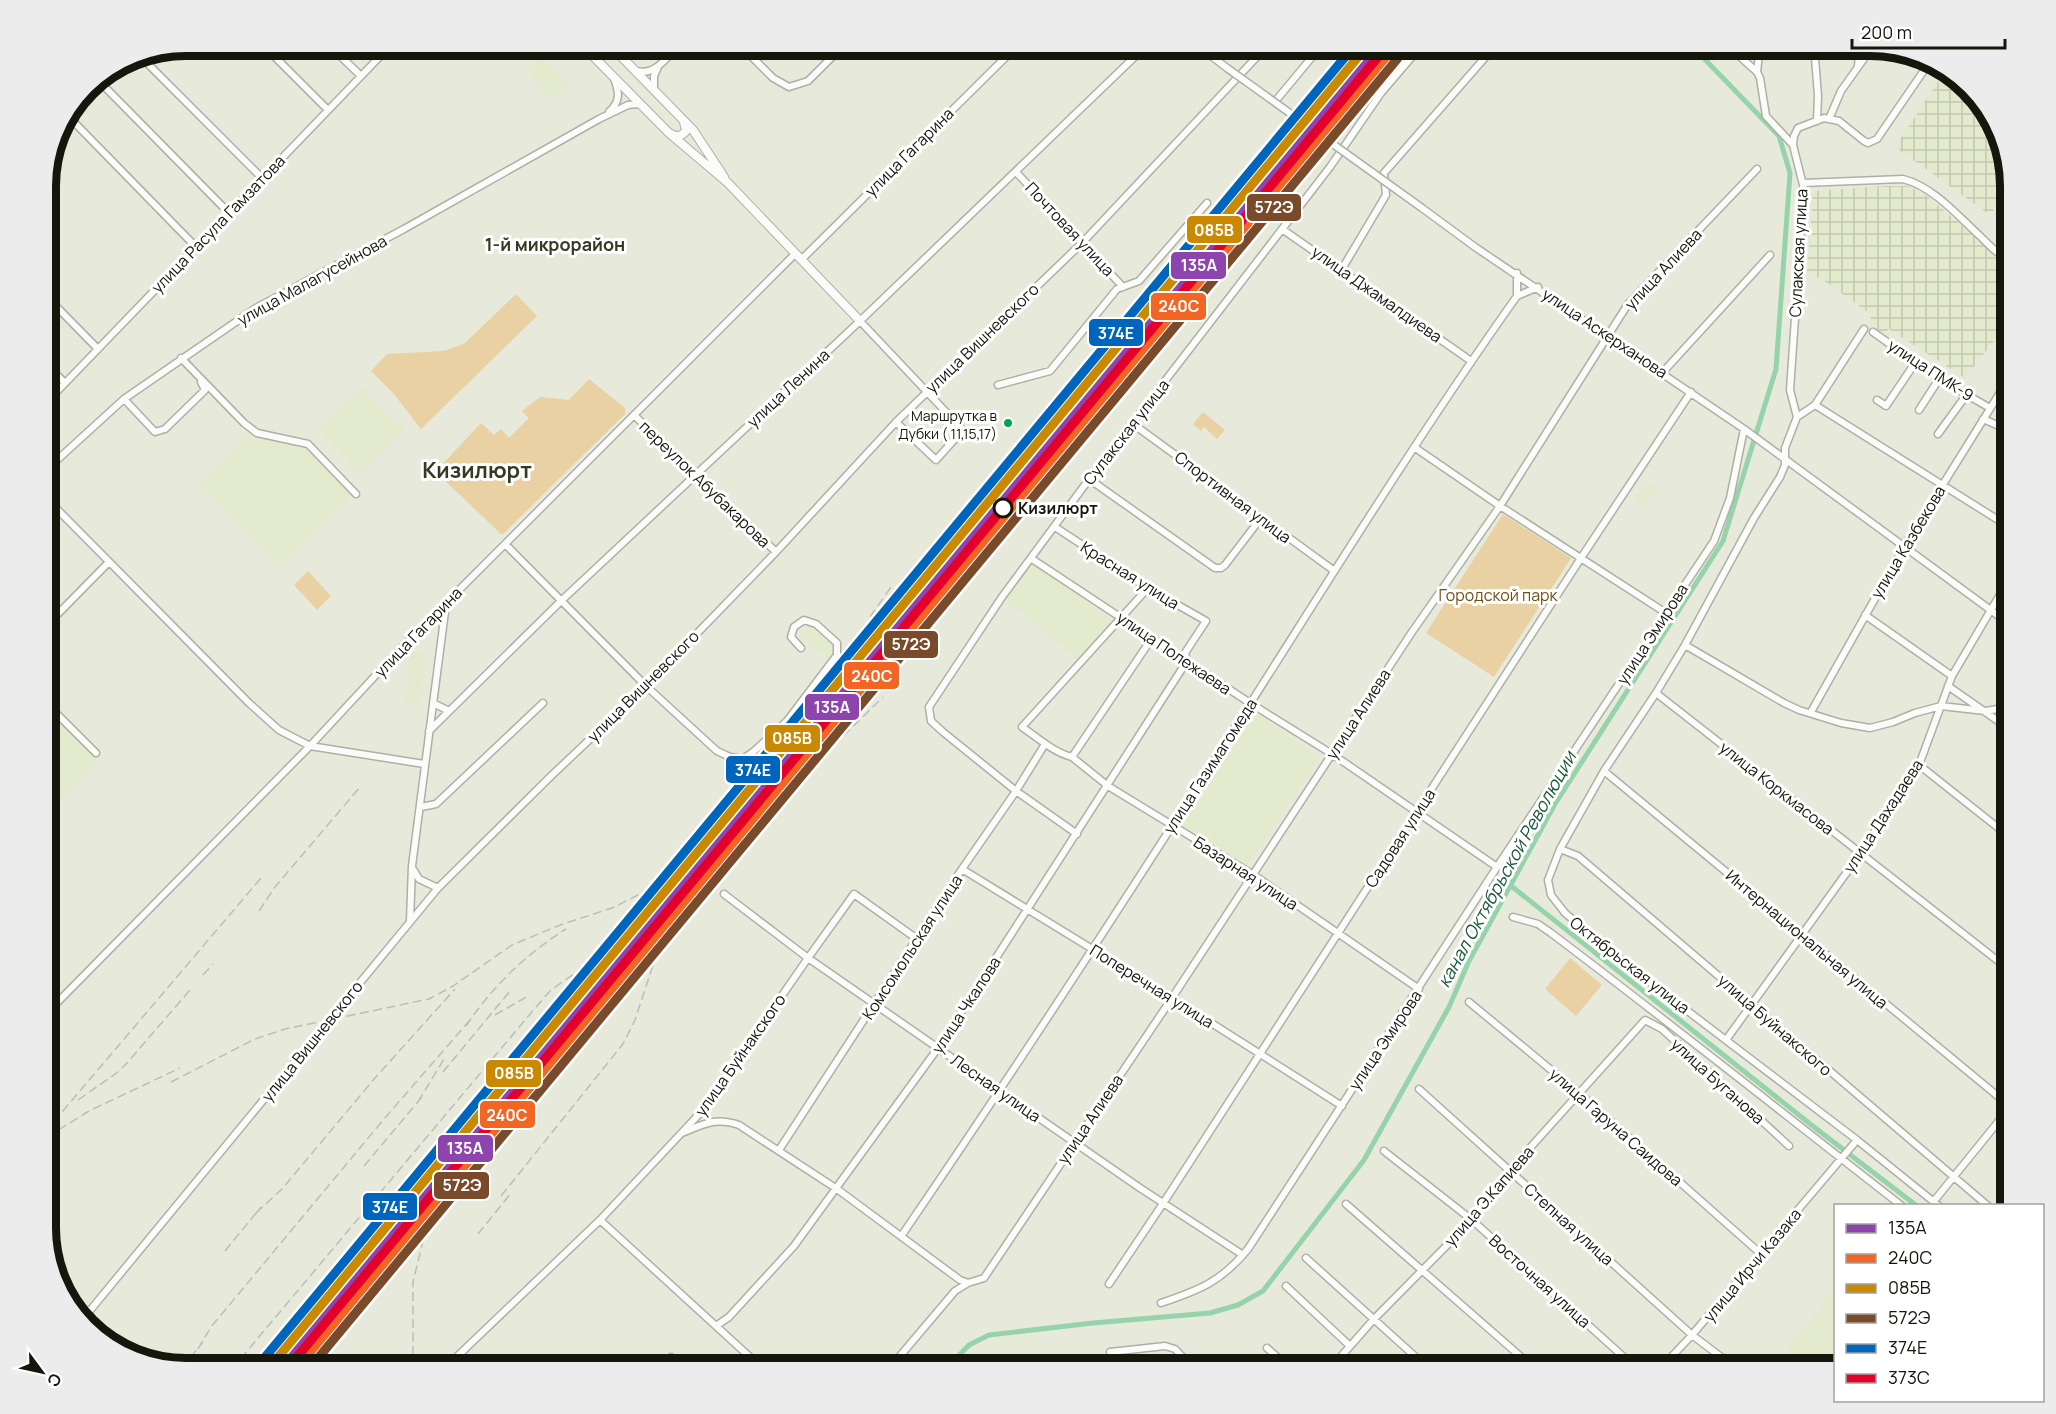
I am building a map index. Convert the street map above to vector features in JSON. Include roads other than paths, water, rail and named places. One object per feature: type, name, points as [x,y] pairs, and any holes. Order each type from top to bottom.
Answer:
[{"type":"main road","points":[[594,56],[669,133],[712,172],[728,183]]},
{"type":"main road","points":[[621,56],[693,130],[728,183],[860,321]]},
{"type":"main road","points":[[669,133],[676,136],[683,134],[686,131],[684,122]]},
{"type":"street","points":[[274,56],[328,110]]},
{"type":"street","points":[[340,56],[361,76]]},
{"type":"street","name":"улица Расула Гамзатова","points":[[56,393],[380,56]]},
{"type":"street","points":[[637,71],[650,72],[668,56]]},
{"type":"street","points":[[751,56],[773,78],[789,87],[808,81],[833,56]]},
{"type":"street","name":"улица Гагарина","points":[[56,1004],[505,544],[1007,56]]},
{"type":"street","name":"улица Ленина","points":[[429,731],[562,600],[860,321],[1136,56]]},
{"type":"street","name":"улица Аскерханова","points":[[1211,56],[1475,247],[1538,287],[1747,430],[2001,618]]},
{"type":"street","name":"улица Вишневского","points":[[88,1313],[438,888],[646,686],[776,552],[896,422],[1082,243],[1258,56]]},
{"type":"street","points":[[1278,98],[1313,56]]},
{"type":"street","name":"Сулакская улица","points":[[1016,790],[931,721],[929,707],[1002,597],[1089,479],[1336,158],[1381,93],[1413,56]]},
{"type":"street","points":[[1342,269],[1386,195],[1384,173],[1486,56]]},
{"type":"street","points":[[1740,56],[1757,72],[1760,78],[1766,116],[1793,145]]},
{"type":"street","points":[[1757,72],[1759,56]]},
{"type":"street","points":[[1815,56],[1818,96],[1817,121]]},
{"type":"street","points":[[1858,66],[1859,56]]},
{"type":"street","points":[[1829,119],[1841,91],[1866,56]]},
{"type":"street","points":[[146,62],[262,178]]},
{"type":"street","points":[[654,90],[654,76],[658,66]]},
{"type":"street","points":[[1793,145],[1798,128],[1829,119],[1839,121],[1864,141],[1873,142],[1926,68]]},
{"type":"street","points":[[599,119],[617,103],[619,92],[614,78]]},
{"type":"street","points":[[103,85],[229,213]]},
{"type":"street","name":"улица Малагусейнова","points":[[56,461],[124,399],[256,308],[404,230],[599,119],[628,105],[639,104]]},
{"type":"street","points":[[73,121],[196,247]]},
{"type":"street","name":"Сулакская улица","points":[[1793,145],[1804,189],[1790,390],[1797,417]]},
{"type":"street","name":"улица Алиева","points":[[968,1283],[984,1278],[1172,998],[1412,632],[1500,506],[1609,336],[1616,321],[1641,290],[1757,169]]},
{"type":"street","name":"Почтовая улица","points":[[1016,172],[1123,286]]},
{"type":"street","points":[[1803,183],[1903,179],[1913,182],[1934,194],[2001,254]]},
{"type":"street","points":[[998,385],[1050,371],[1117,288],[1139,281],[1207,203]]},
{"type":"street","name":"улица Джамалдиева","points":[[1282,229],[1471,361]]},
{"type":"street","points":[[1663,372],[1770,255]]},
{"type":"street","points":[[1517,273],[1517,296],[1538,287]]},
{"type":"street","name":"улица Газимагомеда","points":[[902,1235],[1093,950],[1413,447],[1517,296]]},
{"type":"street","points":[[56,306],[98,349]]},
{"type":"street","points":[[860,321],[963,430],[936,460],[896,422]]},
{"type":"street","points":[[1797,417],[1815,405],[1864,329]]},
{"type":"street","name":"улица ПМК-9","points":[[1873,332],[1938,379],[1990,408]]},
{"type":"street","points":[[181,358],[244,423],[257,433],[308,444],[356,494]]},
{"type":"street","points":[[1877,400],[1886,406],[1915,363]]},
{"type":"street","points":[[56,373],[66,383]]},
{"type":"street","points":[[124,399],[156,432],[165,429],[205,390],[200,378]]},
{"type":"street","points":[[1919,411],[1938,379]]},
{"type":"street","name":"улица Казбекова","points":[[1811,712],[1904,547],[2001,391]]},
{"type":"street","name":"Садовая улица","points":[[1109,1284],[1691,392]]},
{"type":"street","points":[[1938,434],[1967,394]]},
{"type":"street","points":[[1815,405],[2001,522]]},
{"type":"street","name":"переулок Абубакарова","points":[[634,416],[776,552]]},
{"type":"street","name":"Октябрьская улица","points":[[1797,417],[1787,442],[1780,477],[1749,526],[1685,645],[1604,771],[1560,849],[1548,880],[1551,895],[1564,914],[1936,1203]]},
{"type":"street","points":[[1983,419],[2001,427]]},
{"type":"street","name":"Спортивная улица","points":[[1133,424],[1334,570]]},
{"type":"street","name":"улица Эмирова","points":[[1161,1303],[1209,1285],[1231,1268],[1243,1255],[1714,541],[1730,498],[1747,430]]},
{"type":"street","points":[[1413,447],[1666,613]]},
{"type":"street","points":[[1089,479],[1215,568],[1226,566],[1261,518]]},
{"type":"street","points":[[56,508],[263,717],[279,730],[310,746],[424,764]]},
{"type":"street","name":"Красная улица","points":[[1055,528],[1148,588],[1206,621]]},
{"type":"street","points":[[505,544],[646,686],[717,751],[730,757],[743,759],[787,721],[837,655],[837,643],[816,624],[804,620],[794,627],[791,637],[801,648]]},
{"type":"street","name":"улица Полежаева","points":[[1032,558],[1250,704],[1332,754],[1416,814],[1497,867]]},
{"type":"street","points":[[56,616],[109,562]]},
{"type":"street","points":[[1148,588],[1022,727],[1044,744],[1072,757],[1152,638]]},
{"type":"street","name":"улица Дахадаева","points":[[1726,1040],[1860,854],[1919,765],[1952,676],[2001,593]]},
{"type":"street","points":[[410,921],[412,866],[446,603]]},
{"type":"street","points":[[1865,615],[1952,676]]},
{"type":"street","name":"улица Чкалова","points":[[716,1326],[729,1317],[794,1246],[939,1048],[1186,661],[1185,653],[1206,621]]},
{"type":"street","points":[[1685,645],[1784,703],[1798,710],[1811,712],[1841,723],[1870,728],[1941,706],[1985,711],[2001,709]]},
{"type":"street","points":[[1948,686],[2001,723]]},
{"type":"street","name":"улица Коркмасова","points":[[1656,693],[2001,963]]},
{"type":"street","points":[[433,703],[449,711]]},
{"type":"street","points":[[421,807],[436,804],[543,703]]},
{"type":"street","points":[[56,713],[96,753]]},
{"type":"street","name":"Комсомольская улица","points":[[779,1150],[1044,744]]},
{"type":"street","name":"Базарная улица","points":[[1072,757],[1107,786],[1252,874],[1419,989]]},
{"type":"street","points":[[1919,765],[2001,830]]},
{"type":"street","name":"Интернациональная улица","points":[[1604,771],[2001,1099]]},
{"type":"street","points":[[1016,790],[1077,834]]},
{"type":"street","name":"улица Буйнакского","points":[[1560,849],[1578,856],[1986,1204]]},
{"type":"street","points":[[412,866],[419,879],[438,888]]},
{"type":"street","name":"Поперечная улица","points":[[962,869],[1342,1106]]},
{"type":"street","name":"Лесная улица","points":[[724,894],[808,958],[1074,1142],[1243,1255]]},
{"type":"street","name":"улица Буйнакского","points":[[455,1358],[600,1220],[703,1110],[854,894],[917,939]]},
{"type":"street","points":[[1513,917],[1538,924],[1551,933],[1717,1059],[1899,1204]]},
{"type":"street","name":"улица Гаруна Саидова","points":[[1469,1002],[1761,1254]]},
{"type":"street","name":"улица Э.Капиева","points":[[1341,1358],[1374,1318],[1472,1220],[1510,1170],[1645,1020]]},
{"type":"street","name":"улица Буганова","points":[[1645,1020],[1662,1029],[1789,1146]]},
{"type":"street","name":"Степная улица","points":[[1419,1089],[1692,1335],[1722,1358]]},
{"type":"street","points":[[1936,1203],[1953,1176],[2001,1119]]},
{"type":"street","points":[[682,1133],[710,1121],[725,1120],[753,1132],[902,1235],[960,1280],[968,1283]]},
{"type":"street","name":"улица Ирчи Казака","points":[[1670,1358],[1857,1140]]},
{"type":"street","name":"Восточная улица","points":[[1384,1151],[1472,1220],[1625,1358]]},
{"type":"street","points":[[1346,1204],[1522,1358]]},
{"type":"street","points":[[600,1220],[751,1358]]},
{"type":"street","points":[[1306,1258],[1418,1358]]},
{"type":"street","points":[[898,1358],[956,1291],[968,1283]]},
{"type":"street","points":[[1286,1286],[1350,1346]]},
{"type":"street","points":[[1110,1352],[1165,1346],[1175,1349],[1184,1358]]},
{"type":"street","points":[[1267,1348],[1278,1358]]},
{"type":"waterway","name":"канал Октябрьской Революции","points":[[957,1358],[969,1345],[989,1335],[1210,1313],[1238,1305],[1263,1291],[1364,1160],[1449,1007],[1469,961],[1555,804],[1723,541],[1776,369],[1790,173],[1779,136],[1702,56]]},
{"type":"waterway","points":[[1510,885],[1914,1204]]},
{"type":"railway","points":[[870,617],[891,587]]},
{"type":"railway","points":[[833,683],[883,612]]},
{"type":"railway","points":[[501,1196],[623,1044],[635,1020],[658,950],[671,926],[770,804],[883,697]]},
{"type":"railway","points":[[259,911],[275,887],[360,787]]},
{"type":"railway","points":[[171,1082],[255,1039],[285,1029],[429,999],[453,986],[512,945],[560,925],[612,908],[650,889],[693,858],[728,821]]},
{"type":"railway","points":[[649,918],[693,865]]},
{"type":"railway","points":[[56,1119],[261,878]]},
{"type":"railway","points":[[241,1358],[551,990],[634,938],[660,914]]},
{"type":"railway","points":[[466,1026],[511,972],[537,949],[566,929]]},
{"type":"railway","points":[[413,1355],[413,1282],[424,1237],[459,1189],[599,1017],[650,961]]},
{"type":"railway","points":[[203,975],[213,964]]},
{"type":"railway","points":[[256,1213],[282,1189],[375,1078],[455,989]]},
{"type":"railway","points":[[78,1100],[118,1072],[190,990]]},
{"type":"railway","points":[[443,1072],[510,991]]},
{"type":"railway","points":[[495,1015],[528,996]]},
{"type":"railway","points":[[198,1349],[211,1327],[384,1119],[470,1020]]},
{"type":"railway","points":[[418,1102],[444,1059]]},
{"type":"railway","points":[[56,1131],[89,1111],[180,1068]]},
{"type":"railway","points":[[364,1166],[422,1097]]},
{"type":"railway","points":[[478,1234],[512,1192]]},
{"type":"railway","points":[[309,1358],[440,1200]]},
{"type":"railway","points":[[225,1251],[261,1207]]},
{"type":"railway","points":[[190,1358],[203,1342]]},
{"type":"place","name":"Маршрутка в Дубки ( 11,15,17)","points":[[1008,423]]},
{"type":"place","name":"Кизилюрт","points":[[1003,508]]},
{"type":"district","name":"1-й микрорайон","points":[[555,244]]},
{"type":"district","name":"Кизилюрт","points":[[477,470]]},
{"type":"park label","name":"Городской парк","points":[[1498,595]]}]
